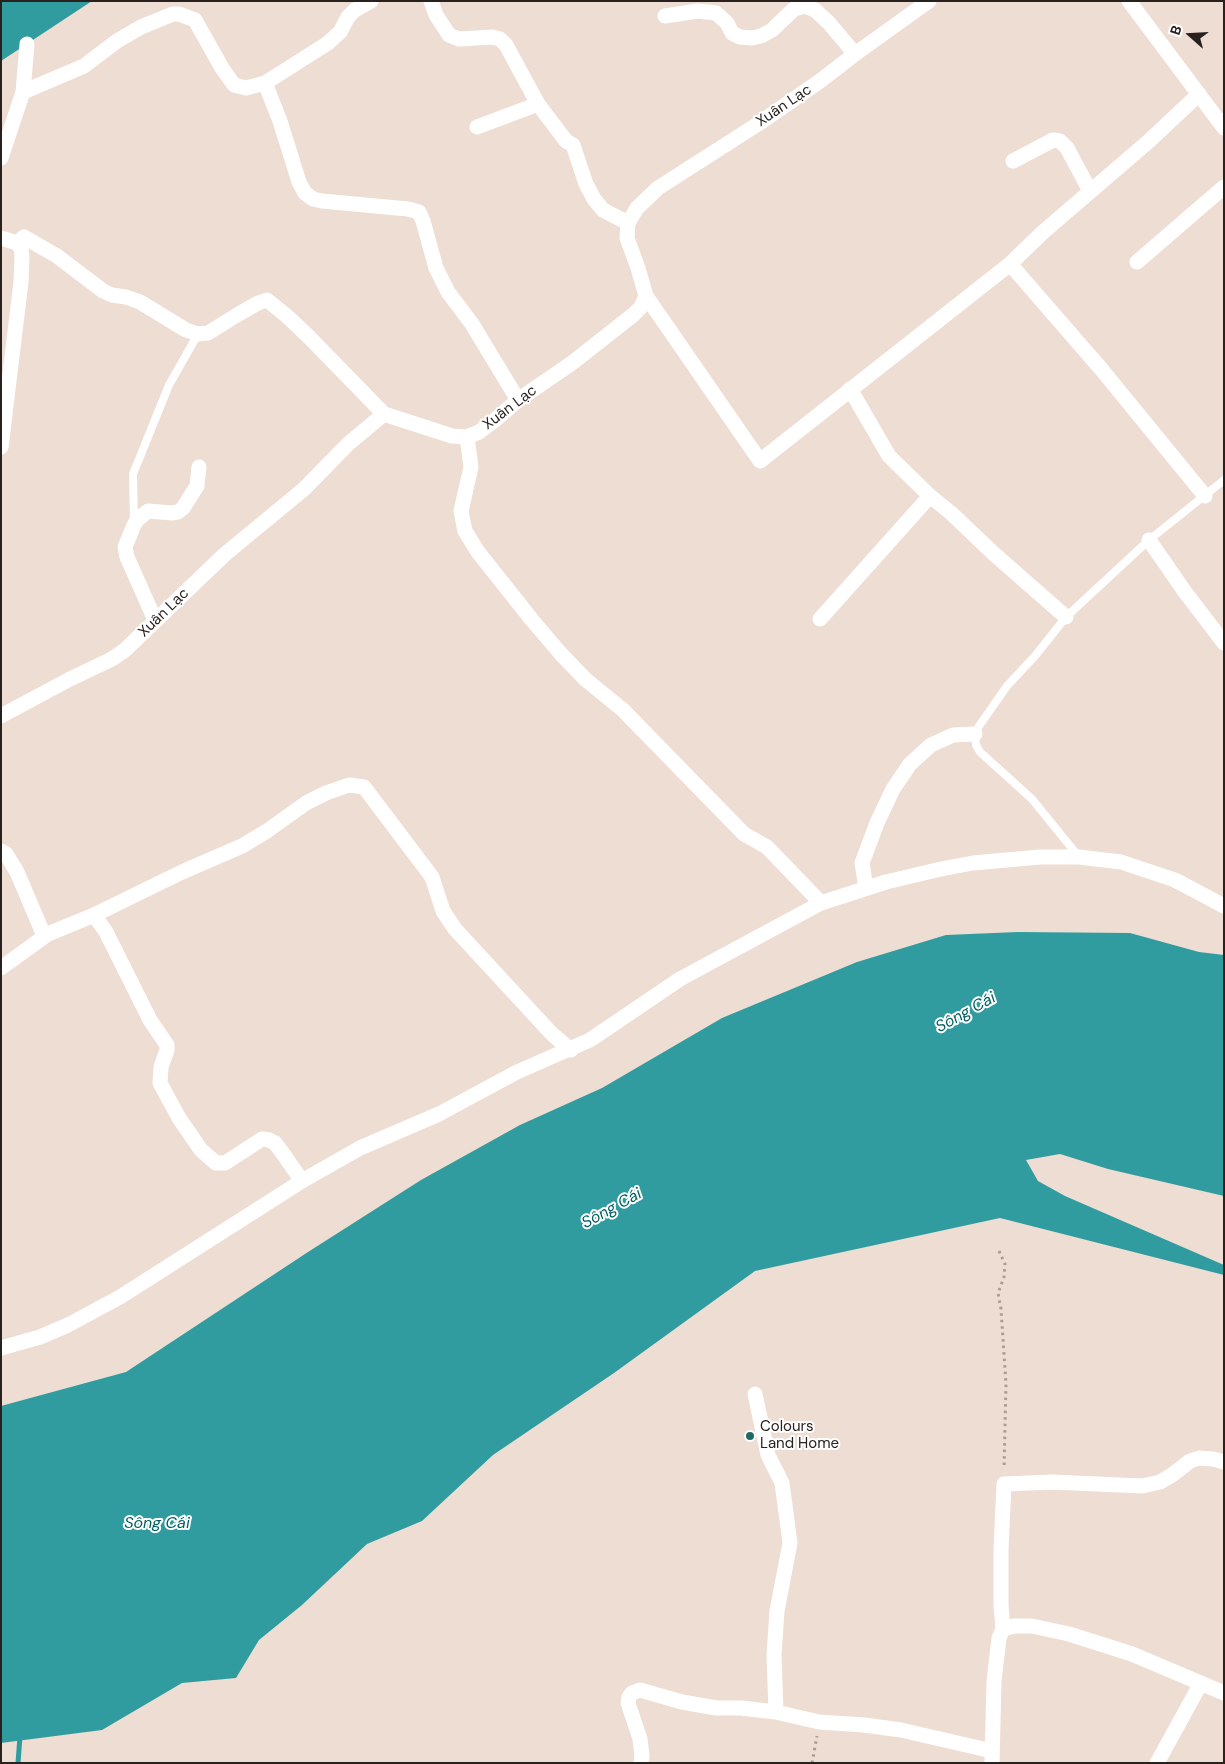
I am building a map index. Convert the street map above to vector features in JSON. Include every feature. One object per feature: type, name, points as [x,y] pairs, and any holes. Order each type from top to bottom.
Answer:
[{"type":"street","points":[[23,92],[84,66],[117,41],[141,27],[167,16],[179,14],[194,20],[222,68],[234,84],[246,88],[265,83],[328,43],[340,32],[348,17],[370,1]]},
{"type":"street","points":[[430,1],[436,16],[449,35],[459,40],[492,37],[500,39],[506,45],[538,104],[566,140],[574,145],[586,184],[594,200],[603,210],[616,218],[628,222],[628,238],[646,296],[760,461],[1010,264],[1042,233],[1149,141],[1199,94]]},
{"type":"street","name":"Xuân Lạc","points":[[628,222],[637,208],[658,188],[820,82],[855,54],[929,1]]},
{"type":"street","points":[[1129,1],[1224,128]]},
{"type":"street","points":[[665,16],[698,11],[716,13],[727,23],[732,34],[752,38],[772,30],[794,10],[805,6],[815,10],[829,23],[855,54]]},
{"type":"street","points":[[1,158],[23,92],[27,44]]},
{"type":"street","points":[[265,83],[280,122],[299,182],[305,193],[313,200],[408,209],[419,212],[436,268],[448,292],[472,324],[518,400]]},
{"type":"street","points":[[478,127],[538,104]]},
{"type":"street","points":[[1013,161],[1052,140],[1060,141],[1067,148],[1090,191]]},
{"type":"street","points":[[1137,262],[1224,187]]},
{"type":"street","points":[[17,243],[24,236],[80,272],[103,291],[140,302],[186,330],[198,334],[208,333],[237,314],[267,300],[310,338],[384,414]]},
{"type":"street","points":[[1,238],[17,243],[21,248],[22,256],[21,282],[1,447]]},
{"type":"street","points":[[1010,264],[1102,370],[1204,496]]},
{"type":"street","name":"Xuân Lạc","points":[[1,716],[70,678],[112,659],[125,650],[224,555],[304,489],[348,444],[384,414],[452,436],[467,437],[479,432],[518,400],[572,363],[633,315],[641,307],[646,296]]},
{"type":"street","points":[[850,389],[889,456],[930,496],[1066,617]]},
{"type":"street","points":[[467,437],[471,467],[461,511],[465,531],[478,552],[544,634],[585,679],[623,710],[744,834],[767,847],[822,903]]},
{"type":"street","points":[[156,620],[127,557],[125,547],[134,525],[148,511],[172,513],[178,512],[183,508],[197,486],[199,467]]},
{"type":"street","points":[[820,619],[930,496]]},
{"type":"street","points":[[1149,540],[1185,592],[1224,643]]},
{"type":"street","points":[[866,888],[862,863],[877,823],[893,789],[910,764],[931,745],[953,735],[975,734]]},
{"type":"street","points":[[1,968],[48,934],[94,915],[182,872],[242,846],[326,793],[349,785],[357,785],[364,787],[432,877],[443,911],[455,928],[552,1034],[571,1050]]},
{"type":"street","points":[[1,852],[6,854],[13,866],[32,903],[42,931],[48,934]]},
{"type":"street","points":[[1,1348],[40,1337],[68,1325],[120,1297],[302,1181],[360,1148],[438,1114],[517,1072],[571,1050],[590,1040],[680,979],[822,903],[866,888],[972,863],[1040,857],[1079,857],[1121,862],[1175,880],[1224,906]]},
{"type":"street","points":[[94,915],[106,932],[150,1020],[167,1045],[161,1067],[160,1083],[179,1118],[201,1150],[216,1163],[225,1163],[262,1139],[269,1140],[280,1149],[302,1181]]},
{"type":"street","points":[[755,1394],[768,1455],[782,1483],[790,1543],[776,1611],[774,1655],[776,1712]]},
{"type":"street","points":[[641,1763],[640,1740],[628,1703],[629,1697],[636,1691],[716,1708],[741,1708],[776,1712],[819,1722],[901,1730],[992,1757],[994,1681],[999,1638],[1003,1629],[1001,1549],[1004,1484],[1052,1482],[1142,1486],[1160,1482],[1190,1461],[1198,1458],[1224,1462]]},
{"type":"street","points":[[1003,1629],[1014,1626],[1032,1626],[1068,1634],[1132,1654],[1224,1694]]},
{"type":"street","points":[[1157,1763],[1201,1683]]},
{"type":"lane","points":[[134,525],[133,474],[169,385],[198,334]]},
{"type":"lane","points":[[1079,857],[1032,799],[980,752],[976,745],[975,734],[1007,686],[1035,656],[1066,617],[1149,540],[1224,480]]},
{"type":"path","points":[[999,1251],[1005,1264],[1004,1277],[998,1293],[1001,1309],[1006,1384],[1004,1484]]},
{"type":"path","points":[[812,1763],[819,1722]]},
{"type":"water","points":[[1,1],[92,1],[1,61]]},
{"type":"water","name":"Sông Cái","points":[[1018,932],[1130,933],[1199,952],[1224,955],[1224,1196],[1108,1169],[1060,1154],[1026,1160],[1038,1181],[1065,1196],[1224,1265],[1224,1275],[1000,1218],[755,1271],[614,1373],[493,1455],[422,1521],[367,1544],[302,1605],[259,1640],[236,1678],[182,1683],[102,1730],[1,1743],[1,1406],[126,1372],[421,1180],[520,1125],[602,1088],[722,1018],[857,962],[946,935]]},
{"type":"waterway","points":[[18,1763],[20,1736]]},
{"type":"place","name":"Colours Land Home","points":[[750,1436]]}]
